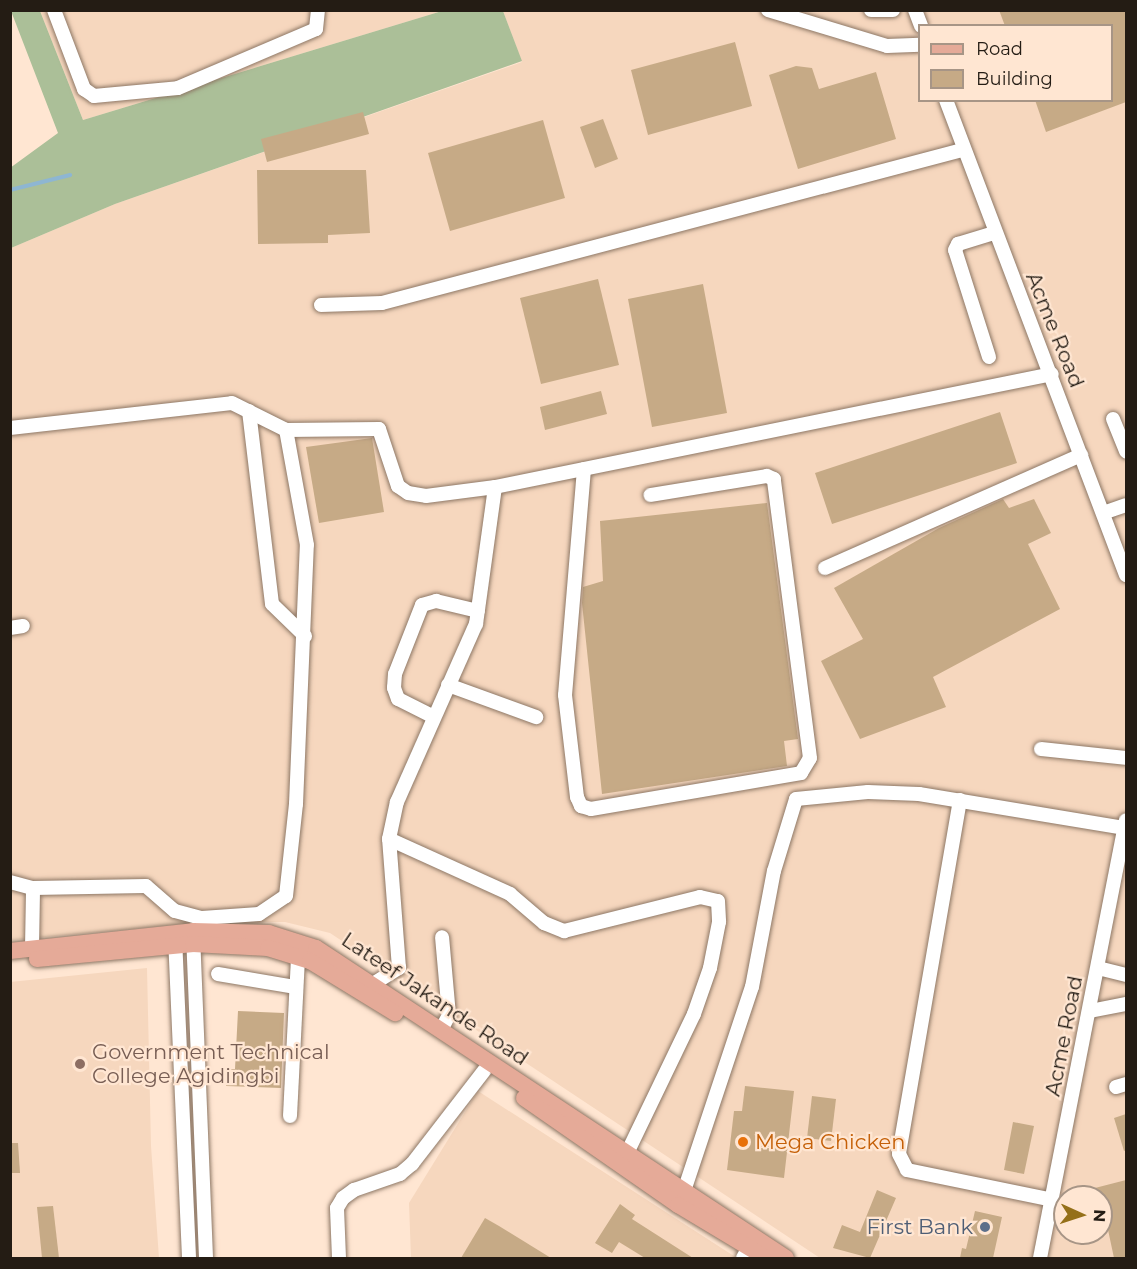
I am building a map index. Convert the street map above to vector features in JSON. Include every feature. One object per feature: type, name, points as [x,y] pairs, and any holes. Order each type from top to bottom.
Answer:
[{"type":"main road","name":"Lateef Jakande Road","points":[[10,951],[193,938],[284,936],[316,948],[786,1258]]},
{"type":"main road","name":"Lateef Jakande Road","points":[[193,938],[268,948],[298,956],[356,987],[484,1071],[746,1253],[766,1258]]},
{"type":"main road","name":"Lateef Jakande Road","points":[[10,962],[175,939]]},
{"type":"street","points":[[54,10],[84,89],[94,96],[178,88],[316,29],[318,10]]},
{"type":"street","points":[[768,10],[887,46],[918,45]]},
{"type":"street","points":[[871,10],[893,10]]},
{"type":"street","name":"Acme Road","points":[[947,102],[962,150],[1052,375],[1126,571]]},
{"type":"street","points":[[321,305],[382,303],[962,150]]},
{"type":"street","points":[[989,357],[955,250],[958,244],[994,232]]},
{"type":"street","points":[[10,428],[209,403],[232,403],[286,430],[379,429],[398,486],[408,493],[426,496],[495,487],[1052,375]]},
{"type":"street","points":[[249,411],[272,604],[304,636]]},
{"type":"street","points":[[1113,419],[1126,452]]},
{"type":"street","points":[[10,882],[33,888],[146,886],[175,910],[202,918],[259,914],[278,904],[286,896],[296,804],[307,545],[286,430]]},
{"type":"street","points":[[825,568],[1081,455]]},
{"type":"street","points":[[584,469],[565,695],[577,797],[581,806],[591,809],[801,773],[810,758],[774,479],[767,476],[651,495]]},
{"type":"street","points":[[373,984],[394,974],[400,961],[389,839],[397,802],[478,611],[495,487]]},
{"type":"street","points":[[1103,513],[1126,505]]},
{"type":"street","points":[[434,717],[398,699],[394,688],[395,674],[422,604],[436,601],[478,611]]},
{"type":"street","points":[[448,685],[536,717]]},
{"type":"street","points":[[1041,749],[1126,758]]},
{"type":"street","points":[[684,1191],[752,987],[774,871],[796,799],[868,792],[960,800],[1126,824]]},
{"type":"street","points":[[960,800],[899,1154],[907,1170],[1053,1200]]},
{"type":"street","name":"Acme Road","points":[[1056,1185],[1126,824]]},
{"type":"street","points":[[389,839],[510,894],[544,923],[564,931],[700,897],[718,901],[719,922],[710,968],[694,1014],[627,1153]]},
{"type":"street","points":[[32,948],[33,888]]},
{"type":"street","points":[[441,1030],[449,1016],[442,937]]},
{"type":"street","points":[[193,938],[206,1258]]},
{"type":"street","points":[[175,939],[189,1258]]},
{"type":"street","points":[[290,1116],[298,956]]},
{"type":"street","points":[[1098,968],[1126,975]]},
{"type":"street","points":[[218,974],[296,987]]},
{"type":"street","points":[[1090,1011],[1126,1004]]},
{"type":"street","points":[[339,1258],[337,1208],[343,1198],[400,1174],[412,1164],[484,1071]]},
{"type":"street","points":[[183,1130],[201,1130]]},
{"type":"street","name":"Acme Road","points":[[1040,1258],[1053,1200]]},
{"type":"shaded area","points":[[40,11],[442,11],[83,120]]},
{"type":"shaded area","points":[[503,11],[1126,11],[1126,1258],[820,1258],[330,933],[285,922],[210,922],[11,940],[11,248],[115,204],[522,62]]},
{"type":"shaded area","name":"Government Technical College Agidingbi","points":[[147,968],[151,1146],[159,1258],[11,1258],[10,982]]},
{"type":"shaded area","points":[[478,1091],[737,1258],[411,1258],[409,1203]]},
{"type":"green space","points":[[11,11],[40,11],[83,120],[442,11],[503,11],[522,61],[115,204],[11,248],[10,168],[58,133]]},
{"type":"building","points":[[999,10],[1126,10],[1126,102],[1046,132],[1036,102],[1113,102],[1113,24],[1004,24]]},
{"type":"building","points":[[735,42],[752,106],[648,135],[631,70]]},
{"type":"building","points":[[796,66],[812,68],[819,89],[876,72],[896,139],[798,169],[769,75]]},
{"type":"building","points":[[363,112],[369,134],[267,162],[261,139]]},
{"type":"building","points":[[603,119],[618,159],[595,168],[580,127]]},
{"type":"building","points":[[543,120],[565,198],[450,231],[428,153]]},
{"type":"building","points":[[257,170],[366,170],[370,233],[328,235],[328,243],[258,244]]},
{"type":"building","points":[[598,279],[619,365],[541,384],[520,298]]},
{"type":"building","points":[[703,284],[727,413],[652,427],[628,299]]},
{"type":"building","points":[[601,391],[607,414],[545,430],[540,407]]},
{"type":"building","points":[[1000,412],[1017,463],[832,524],[815,473]]},
{"type":"building","points":[[372,438],[384,512],[319,523],[306,447]]},
{"type":"building","points":[[1003,499],[1009,508],[1034,499],[1051,533],[1028,544],[1060,609],[933,677],[946,707],[860,739],[821,661],[863,639],[834,588],[939,528]]},
{"type":"building","points":[[767,503],[798,739],[784,741],[787,766],[602,794],[582,603],[583,587],[603,581],[600,521]]},
{"type":"building","points":[[238,1011],[284,1013],[281,1088],[226,1086],[227,1069],[235,1069]]},
{"type":"building","points":[[745,1086],[794,1091],[784,1178],[727,1170],[734,1111],[742,1111]]},
{"type":"building","points":[[812,1096],[836,1099],[831,1141],[807,1138]]},
{"type":"building","points":[[1126,1114],[1126,1150],[1124,1151],[1114,1118]]},
{"type":"building","points":[[1013,1122],[1034,1126],[1024,1174],[1004,1170]]},
{"type":"building","points":[[10,1143],[18,1143],[20,1173],[10,1173]]},
{"type":"building","points":[[1126,1180],[1126,1258],[1114,1258],[1111,1245],[1113,1185],[1107,1185]]},
{"type":"building","points":[[877,1190],[896,1198],[870,1258],[833,1248],[842,1225],[860,1232]]},
{"type":"building","points":[[620,1204],[635,1215],[632,1219],[693,1258],[645,1258],[619,1242],[612,1253],[595,1243]]},
{"type":"building","points":[[53,1206],[59,1258],[42,1258],[37,1207]]},
{"type":"building","points":[[975,1211],[1002,1217],[993,1258],[960,1258],[962,1248],[966,1249]]},
{"type":"building","points":[[485,1218],[499,1226],[551,1258],[461,1258]]},
{"type":"waterway","points":[[10,190],[70,175]]},
{"type":"place","name":"Government Technical College Agidingbi","points":[[80,1064]]},
{"type":"place","name":"Mega Chicken","points":[[743,1142]]},
{"type":"place","name":"First Bank","points":[[985,1227]]}]
